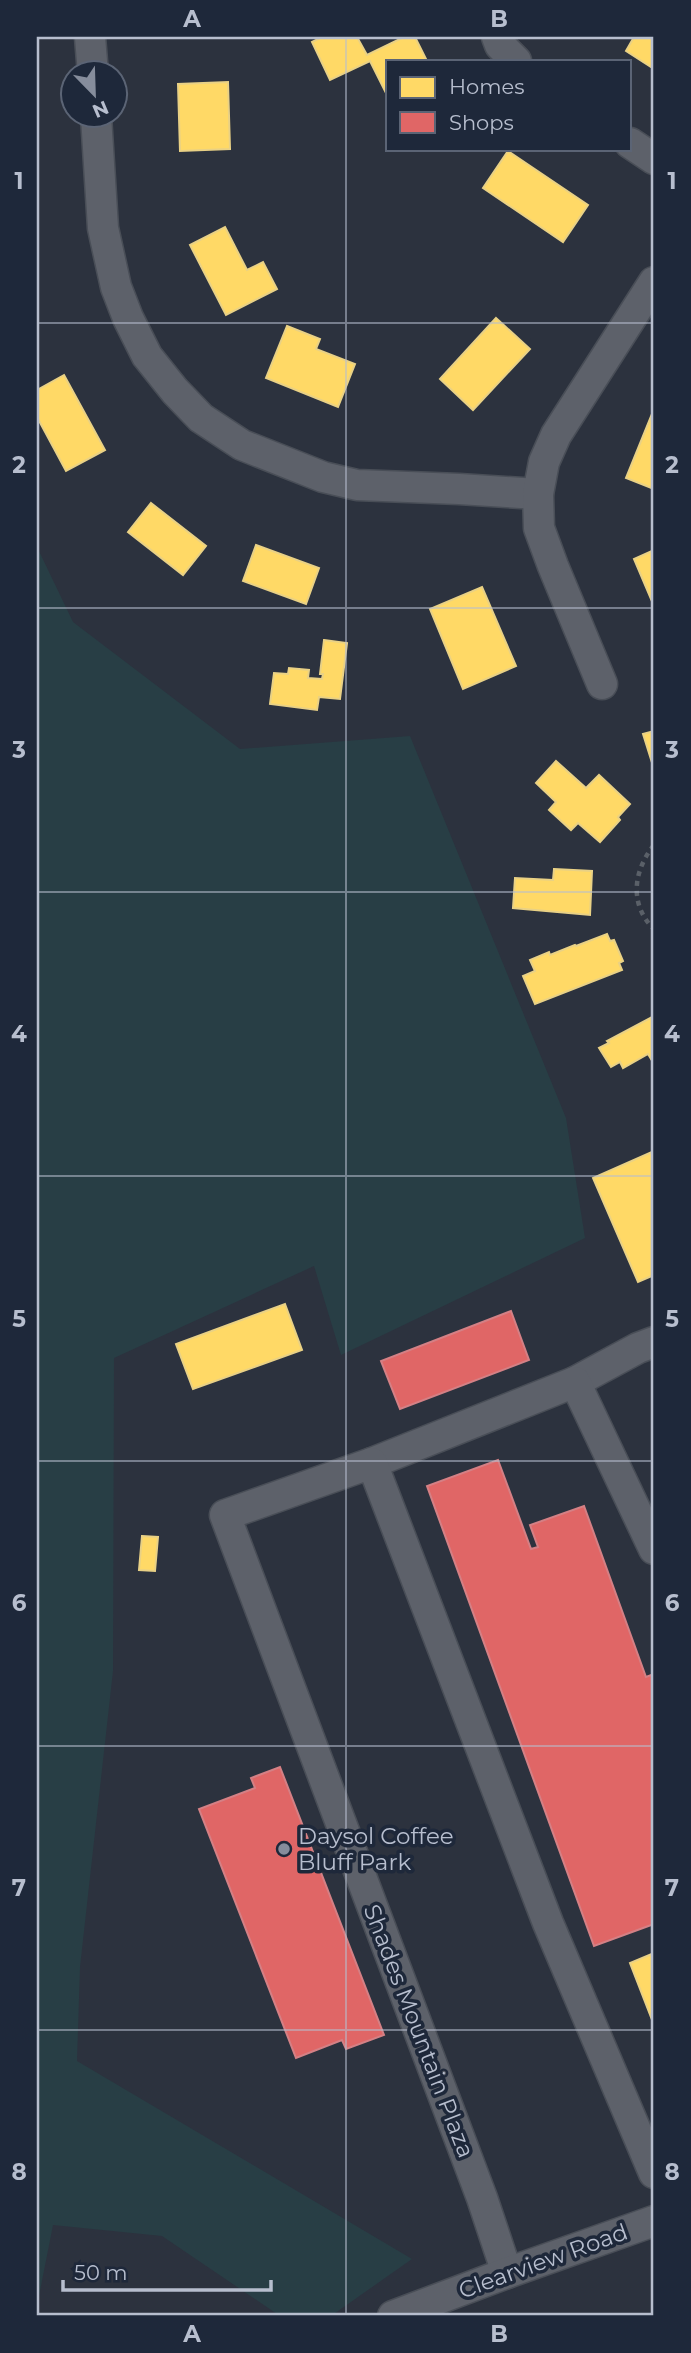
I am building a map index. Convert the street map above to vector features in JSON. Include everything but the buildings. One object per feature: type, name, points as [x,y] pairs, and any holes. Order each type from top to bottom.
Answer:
[{"type":"street","points":[[90,37],[92,60]]},
{"type":"street","points":[[497,37],[500,45],[515,60]]},
{"type":"street","points":[[97,130],[103,228],[116,287],[147,356],[201,418],[242,445],[323,477],[357,485],[538,495]]},
{"type":"street","points":[[632,144],[654,159]]},
{"type":"street","points":[[602,684],[540,528],[538,495],[544,462],[556,435],[654,282]]},
{"type":"street","points":[[654,1342],[575,1382],[372,1463],[548,1923],[654,2173]]},
{"type":"street","points":[[575,1382],[654,1549]]},
{"type":"street","name":"Shades Mountain Plaza","points":[[372,1463],[225,1515],[482,2198],[507,2273]]},
{"type":"street","name":"Clearview Road","points":[[393,2316],[654,2221]]},
{"type":"path","points":[[654,845],[644,858],[636,881],[639,909],[654,929]]},
{"type":"shaded area","points":[[37,547],[73,622],[240,749],[410,736],[566,1118],[585,1238],[341,1355],[314,1266],[114,1358],[113,1671],[80,1967],[77,2061],[412,2259],[331,2316],[280,2316],[162,2236],[53,2225],[37,2306]]},
{"type":"place","name":"Daysol Coffee Bluff Park","points":[[284,1849]]}]
